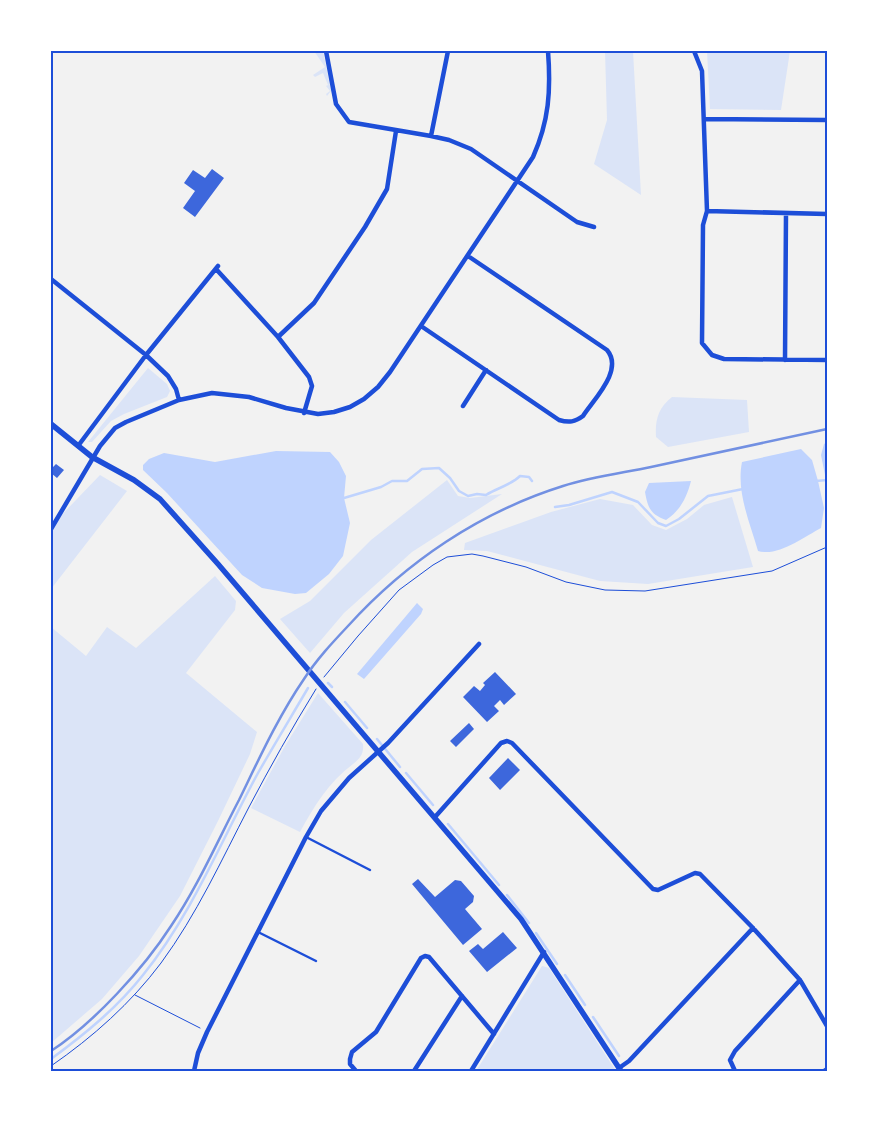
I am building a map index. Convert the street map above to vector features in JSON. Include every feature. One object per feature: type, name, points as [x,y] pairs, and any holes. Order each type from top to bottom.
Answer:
[{"type":"street","points":[[326,51],[336,104],[350,122],[449,140],[471,149],[577,222],[594,227]]},
{"type":"street","points":[[431,136],[448,51]]},
{"type":"street","points":[[51,529],[92,457],[115,428],[179,400],[212,393],[249,398],[304,413],[318,414],[350,407],[378,387],[421,326],[533,157],[542,138],[550,95],[548,51]]},
{"type":"street","points":[[694,51],[702,71],[707,211],[703,226],[702,343],[712,355],[724,359],[827,360]]},
{"type":"street","points":[[704,119],[827,120]]},
{"type":"street","points":[[278,337],[314,303],[370,219],[387,189],[396,130]]},
{"type":"street","points":[[707,211],[827,214]]},
{"type":"street","points":[[785,360],[786,213]]},
{"type":"street","points":[[421,326],[560,420],[572,422],[583,416],[611,374],[614,363],[611,355],[607,350],[468,256]]},
{"type":"street","points":[[78,446],[146,356],[217,268],[278,337],[311,380],[312,386],[304,413]]},
{"type":"street","points":[[51,279],[168,376],[176,389],[179,400]]},
{"type":"street","points":[[463,406],[486,370]]},
{"type":"street","points":[[51,424],[92,457],[134,480],[160,499],[180,521],[521,919],[620,1069],[753,928]]},
{"type":"street","points":[[194,1071],[198,1053],[207,1032],[306,837],[322,811],[349,778],[379,751],[479,644]]},
{"type":"street","points":[[435,817],[501,743],[507,741],[512,743],[654,889],[658,890],[696,872],[700,874],[800,980],[827,1026]]},
{"type":"street","points":[[471,1071],[544,952]]},
{"type":"street","points":[[356,1071],[350,1064],[352,1052],[376,1032],[425,956],[429,957],[494,1034]]},
{"type":"street","points":[[735,1071],[730,1060],[735,1051],[800,980]]},
{"type":"street","points":[[414,1071],[462,996]]},
{"type":"lane","points":[[306,837],[370,870]]},
{"type":"lane","points":[[258,932],[316,961]]},
{"type":"path","points":[[328,673],[385,604],[399,590],[447,557],[472,554],[526,567],[566,582],[605,590],[645,591],[772,571],[827,547]]},
{"type":"path","points":[[51,1066],[106,1024],[161,963],[201,903],[271,765],[320,684]]},
{"type":"path","points":[[134,995],[207,1032]]},
{"type":"shaded area","points":[[314,51],[323,51],[331,91],[327,96],[326,94],[330,91],[326,86],[328,85],[323,73],[315,77],[313,75],[325,67]]},
{"type":"shaded area","points":[[605,51],[633,51],[641,195],[594,164],[607,120]]},
{"type":"shaded area","points":[[707,51],[790,51],[781,110],[710,109]]},
{"type":"shaded area","points":[[148,368],[167,384],[170,391],[167,397],[111,421],[92,442],[88,442]]},
{"type":"shaded area","points":[[672,397],[747,400],[749,432],[668,447],[656,437],[656,425],[658,415],[663,406]]},
{"type":"shaded area","points":[[100,475],[127,491],[51,589],[51,526]]},
{"type":"shaded area","points":[[447,480],[458,496],[470,498],[502,494],[412,552],[344,613],[310,653],[280,619],[310,601],[371,540]]},
{"type":"shaded area","points":[[732,497],[753,567],[648,584],[600,581],[487,551],[464,550],[465,543],[551,512],[600,499],[633,505],[652,525],[666,530],[687,519],[704,505]]},
{"type":"shaded area","points":[[215,576],[236,601],[235,610],[186,673],[257,732],[250,754],[180,896],[139,956],[102,999],[51,1043],[51,627],[86,656],[107,627],[136,648]]},
{"type":"shaded area","points":[[318,693],[363,744],[363,750],[358,760],[344,771],[323,795],[300,832],[251,808],[285,746]]},
{"type":"shaded area","points":[[542,966],[549,968],[616,1071],[476,1071]]},
{"type":"water","points":[[827,442],[827,485],[821,455],[824,444]]},
{"type":"water","points":[[801,449],[812,460],[818,481],[824,508],[821,528],[782,549],[766,552],[758,551],[742,496],[742,462]]},
{"type":"water","points":[[276,451],[330,452],[339,462],[346,476],[344,498],[350,523],[343,556],[329,574],[306,593],[295,594],[262,588],[242,575],[167,493],[143,470],[143,465],[149,459],[164,453],[215,462]]},
{"type":"water","points":[[691,481],[682,503],[666,520],[653,513],[647,502],[645,492],[649,483]]},
{"type":"water","points":[[417,603],[423,609],[421,614],[364,679],[357,674]]},
{"type":"building","points":[[212,169],[224,178],[195,217],[183,208],[195,191],[184,183],[193,170],[205,178]]},
{"type":"building","points":[[56,464],[64,470],[57,478],[51,473],[51,469]]},
{"type":"building","points":[[495,672],[516,694],[504,705],[500,700],[494,706],[499,711],[487,722],[463,697],[474,686],[480,691],[485,685],[483,683]]},
{"type":"building","points":[[469,723],[474,729],[456,747],[450,741]]},
{"type":"building","points":[[508,758],[520,770],[500,790],[489,778]]},
{"type":"building","points":[[418,879],[435,897],[455,880],[461,881],[474,896],[473,902],[465,909],[482,929],[463,945],[412,884]]},
{"type":"building","points":[[503,932],[517,948],[487,972],[469,951],[478,944],[483,949]]},
{"type":"waterway","points":[[344,498],[381,487],[392,481],[407,481],[422,469],[439,468],[450,478],[459,491],[468,496],[486,495],[520,476],[529,477],[532,481]]},
{"type":"waterway","points":[[816,481],[827,480]]},
{"type":"waterway","points":[[555,507],[569,505],[612,492],[638,502],[658,523],[666,526],[679,519],[708,496],[743,489]]},
{"type":"waterway","points":[[328,683],[332,687]]},
{"type":"waterway","points":[[51,1059],[111,1009],[133,987],[160,952],[191,902],[258,773],[308,688]]},
{"type":"waterway","points":[[345,702],[367,728]]},
{"type":"waterway","points":[[377,739],[400,767]]},
{"type":"waterway","points":[[406,773],[433,805]]},
{"type":"waterway","points":[[448,824],[499,885]]},
{"type":"waterway","points":[[507,895],[529,923]]},
{"type":"waterway","points":[[536,933],[557,964]]},
{"type":"waterway","points":[[565,975],[585,1005]]},
{"type":"waterway","points":[[593,1017],[619,1056]]},
{"type":"railway","points":[[51,1051],[84,1026],[117,994],[133,977],[171,926],[199,880],[277,723],[314,665],[370,603],[420,560],[474,525],[532,497],[563,486],[827,429]]}]
